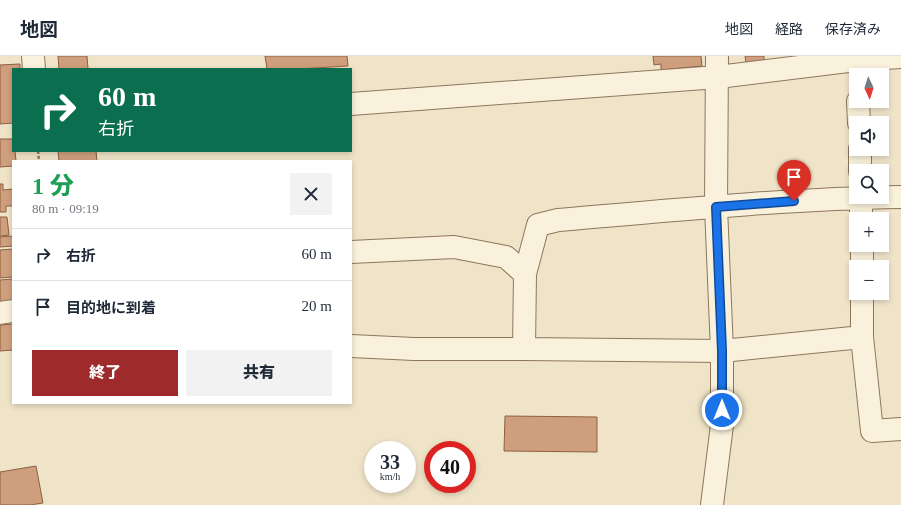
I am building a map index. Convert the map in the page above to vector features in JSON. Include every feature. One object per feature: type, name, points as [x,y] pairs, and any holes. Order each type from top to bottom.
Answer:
[{"type":"street","points":[[33,56],[34,68]]},
{"type":"street","points":[[352,104],[718,67],[856,64],[901,57]]},
{"type":"street","points":[[712,505],[722,425],[722,351],[716,207],[718,67]]},
{"type":"street","points":[[889,197],[901,197]]},
{"type":"street","points":[[524,349],[525,274],[538,225],[558,220],[849,198]]},
{"type":"street","points":[[352,252],[454,247],[506,257],[525,274]]},
{"type":"street","points":[[862,300],[862,337],[872,431],[901,429]]},
{"type":"street","points":[[0,314],[12,311]]},
{"type":"street","points":[[352,346],[414,349],[722,351],[862,337]]},
{"type":"building","points":[[58,56],[87,56],[88,68],[59,68]]},
{"type":"building","points":[[265,56],[347,56],[348,66],[315,68],[267,68]]},
{"type":"building","points":[[653,56],[701,56],[702,66],[661,70],[661,64],[654,65]]},
{"type":"building","points":[[745,56],[764,56],[764,62],[746,63]]},
{"type":"building","points":[[20,64],[20,68],[12,68],[12,123],[0,124],[0,65]]},
{"type":"building","points":[[0,139],[12,139],[12,152],[15,152],[16,160],[12,160],[12,166],[0,167]]},
{"type":"building","points":[[58,152],[96,152],[97,160],[59,160]]},
{"type":"building","points":[[0,184],[3,184],[3,190],[12,189],[12,206],[6,206],[6,212],[0,212]]},
{"type":"building","points":[[0,217],[7,217],[9,235],[0,236]]},
{"type":"building","points":[[12,236],[12,246],[0,247],[0,237]]},
{"type":"building","points":[[12,249],[12,277],[0,278],[0,250]]},
{"type":"building","points":[[12,279],[12,305],[0,306],[0,280]]},
{"type":"building","points":[[12,324],[12,350],[0,351],[0,325]]},
{"type":"building","points":[[505,416],[597,417],[597,452],[504,451]]},
{"type":"building","points":[[36,466],[43,503],[30,505],[0,505],[0,472]]},
{"type":"route","points":[[722,410],[722,351],[716,207],[794,201]]}]
